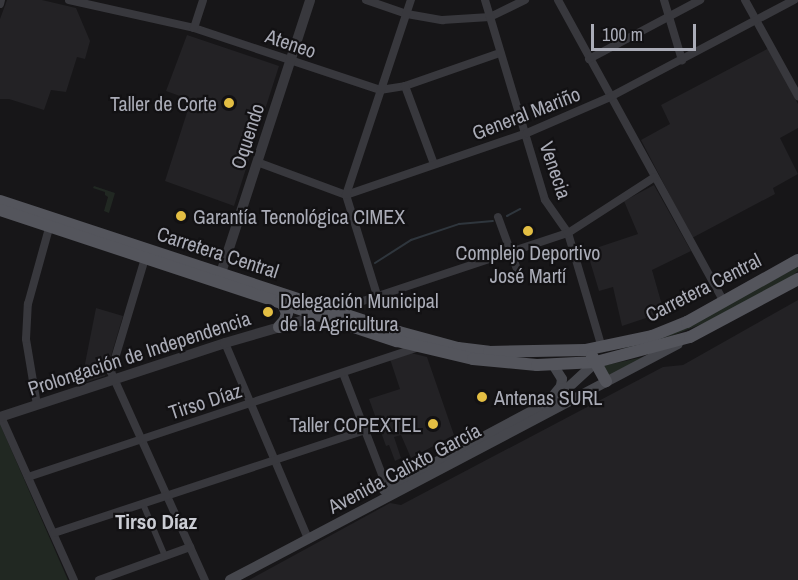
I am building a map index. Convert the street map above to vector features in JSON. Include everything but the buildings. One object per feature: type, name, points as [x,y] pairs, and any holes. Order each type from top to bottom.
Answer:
[{"type":"main road","name":"Carretera Central","points":[[0,201],[51,222],[281,299],[333,311],[353,322]]},
{"type":"main road","name":"Carretera Central","points":[[0,210],[51,222]]},
{"type":"main road","name":"Carretera Central","points":[[398,337],[419,347],[473,355],[537,359],[602,348],[652,336],[687,322],[798,260]]},
{"type":"main road","name":"Carretera Central","points":[[537,359],[554,366],[596,362],[690,337],[798,279]]},
{"type":"main road","name":"Carretera Central","points":[[281,299],[318,316],[353,322],[398,337],[473,355]]},
{"type":"main road","points":[[279,327],[285,321],[287,314],[281,299]]},
{"type":"main road","points":[[596,362],[611,350],[652,336]]},
{"type":"main road","name":"Avenida Calixto García","points":[[230,580],[389,492],[690,337]]},
{"type":"main road","points":[[585,350],[596,362],[606,381]]},
{"type":"main road","name":"Avenida Calixto García","points":[[389,492],[558,397],[596,362]]},
{"type":"main road","points":[[545,404],[561,386],[560,373],[554,366]]},
{"type":"main road","name":"Avenida Calixto García","points":[[219,580],[307,536]]},
{"type":"street","name":"Ateneo","points":[[69,0],[194,28],[380,90],[405,86],[500,53]]},
{"type":"street","points":[[194,28],[203,0]]},
{"type":"street","name":"Oquendo","points":[[219,278],[310,0]]},
{"type":"street","points":[[366,0],[407,14],[442,20],[490,17],[525,0]]},
{"type":"street","points":[[377,295],[346,195],[411,0]]},
{"type":"street","name":"Venecia","points":[[485,0],[527,133],[545,200],[568,233],[602,348]]},
{"type":"street","points":[[558,0],[724,302]]},
{"type":"street","points":[[664,0],[682,60]]},
{"type":"street","points":[[589,59],[700,0]]},
{"type":"street","points":[[745,0],[798,96]]},
{"type":"street","name":"General Mariño","points":[[346,195],[527,133],[610,97],[794,0]]},
{"type":"street","points":[[788,78],[798,73]]},
{"type":"street","points":[[405,86],[434,164]]},
{"type":"street","points":[[257,162],[346,195]]},
{"type":"street","name":"Prolongación de Independencia","points":[[1,417],[568,233],[655,177]]},
{"type":"street","points":[[498,217],[518,272]]},
{"type":"street","points":[[37,405],[26,339],[28,304],[51,222]]},
{"type":"street","points":[[146,254],[111,372],[205,580]]},
{"type":"street","points":[[353,322],[353,307],[358,302]]},
{"type":"street","points":[[392,356],[398,337]]},
{"type":"street","points":[[225,344],[307,536]]},
{"type":"street","name":"Tirso Díaz","points":[[28,477],[419,347]]},
{"type":"street","points":[[343,372],[389,492]]},
{"type":"street","points":[[1,417],[74,580]]},
{"type":"street","points":[[54,533],[365,430]]},
{"type":"street","points":[[143,504],[165,556]]},
{"type":"street","points":[[99,580],[190,547]]},
{"type":"shaded area","points":[[7,0],[42,0],[76,8],[90,41],[85,59],[77,57],[66,92],[51,90],[44,110],[9,99],[0,99],[0,19]]},
{"type":"shaded area","points":[[187,35],[279,66],[234,206],[165,181],[191,100],[166,91]]},
{"type":"shaded area","points":[[769,48],[798,104],[798,128],[780,138],[798,174],[773,188],[775,194],[692,238],[641,140],[670,124],[661,105]]},
{"type":"shaded area","points":[[654,185],[691,251],[652,270],[664,312],[622,326],[613,287],[599,291],[587,251],[638,234],[624,201]]},
{"type":"shaded area","points":[[94,186],[115,193],[109,213],[104,211],[108,197],[105,192],[93,188]]},
{"type":"shaded area","points":[[798,267],[798,271],[791,277],[720,317],[671,336],[613,352],[681,329]]},
{"type":"shaded area","points":[[798,300],[798,580],[249,580],[390,503],[401,505],[663,367],[683,365]]},
{"type":"shaded area","points":[[96,308],[123,316],[105,376],[81,384]]},
{"type":"shaded area","points":[[411,353],[427,357],[454,435],[411,458],[401,435],[394,437],[401,458],[395,461],[389,445],[386,446],[369,399],[400,389],[390,359]]},
{"type":"shaded area","points":[[648,356],[607,377],[602,366]]},
{"type":"shaded area","points":[[0,424],[68,580],[0,580]]},
{"type":"waterway","points":[[507,216],[520,209]]},
{"type":"waterway","points":[[375,263],[411,240],[459,224],[493,221]]},
{"type":"place","name":"Taller de Corte","points":[[229,103]]},
{"type":"place","name":"Garantía Tecnológica CIMEX","points":[[181,216]]},
{"type":"place","name":"Complejo Deportivo José Martí","points":[[528,231]]},
{"type":"place","name":"Delegación Municipal de la Agricultura","points":[[268,312]]},
{"type":"place","name":"Antenas SURL","points":[[482,397]]},
{"type":"place","name":"Taller COPEXTEL","points":[[433,424]]},
{"type":"district","name":"Tirso Díaz","points":[[156,522]]}]
